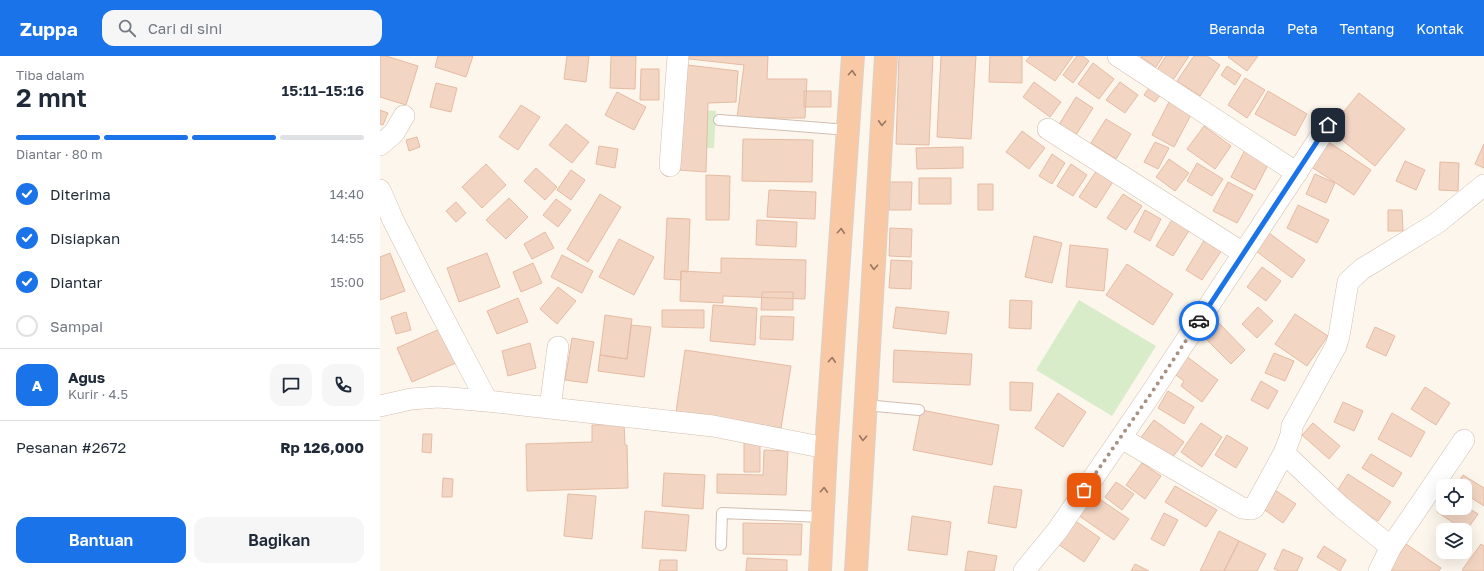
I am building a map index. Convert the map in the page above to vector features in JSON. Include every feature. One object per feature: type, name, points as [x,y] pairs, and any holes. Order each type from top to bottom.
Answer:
[{"type":"highway","points":[[820,571],[826,448],[853,56]]},
{"type":"highway","points":[[856,571],[886,56]]},
{"type":"highway","points":[[850,98],[883,101]]},
{"type":"street","points":[[670,166],[678,56]]},
{"type":"street","points":[[1118,56],[1297,173]]},
{"type":"street","points":[[380,145],[394,133],[404,116]]},
{"type":"street","points":[[1024,571],[1057,531],[1121,438],[1328,125]]},
{"type":"street","points":[[1048,129],[1243,253]]},
{"type":"street","points":[[1121,438],[1242,508],[1254,508],[1284,453],[1291,435],[1292,426],[1336,346],[1348,282],[1367,266],[1436,223],[1484,185]]},
{"type":"street","points":[[380,190],[393,220],[487,401]]},
{"type":"street","points":[[550,408],[558,347]]},
{"type":"street","points":[[380,406],[411,399],[438,397],[487,401],[713,426],[826,448]]},
{"type":"street","points":[[1379,571],[1391,547],[1464,440]]},
{"type":"street","points":[[1284,453],[1341,507],[1391,547]]},
{"type":"lane","points":[[719,120],[848,130]]},
{"type":"lane","points":[[865,405],[919,410]]},
{"type":"lane","points":[[721,545],[722,513],[823,517]]},
{"type":"green space","points":[[701,110],[716,111],[714,148],[699,148]]},
{"type":"green space","points":[[1079,300],[1156,346],[1112,416],[1036,370]]},
{"type":"building","points":[[380,56],[386,56],[418,66],[406,105],[380,97]]},
{"type":"building","points":[[438,56],[473,56],[466,77],[435,67]]},
{"type":"building","points":[[567,56],[589,56],[586,82],[564,79]]},
{"type":"building","points":[[611,56],[636,56],[635,89],[610,88]]},
{"type":"building","points":[[681,56],[768,56],[767,79],[807,79],[805,118],[737,118],[744,65],[681,58]]},
{"type":"building","points":[[899,56],[933,56],[929,145],[896,144]]},
{"type":"building","points":[[941,56],[976,56],[971,139],[937,137]]},
{"type":"building","points":[[990,56],[1022,56],[1022,83],[989,82]]},
{"type":"building","points":[[1030,56],[1073,56],[1055,81],[1026,61]]},
{"type":"building","points":[[1077,56],[1083,56],[1089,61],[1073,83],[1063,75]]},
{"type":"building","points":[[1141,56],[1163,56],[1156,67]]},
{"type":"building","points":[[1166,56],[1189,56],[1173,80],[1157,70]]},
{"type":"building","points":[[1194,56],[1207,56],[1220,65],[1200,96],[1177,81]]},
{"type":"building","points":[[1258,56],[1247,71],[1228,57]]},
{"type":"building","points":[[1093,63],[1114,79],[1099,99],[1078,84]]},
{"type":"building","points":[[679,64],[738,71],[736,102],[708,103],[706,172],[678,170]]},
{"type":"building","points":[[1227,66],[1241,75],[1235,85],[1221,75]]},
{"type":"building","points":[[641,69],[659,69],[659,100],[640,100]]},
{"type":"building","points":[[1245,78],[1265,90],[1247,118],[1228,105]]},
{"type":"building","points":[[1034,82],[1061,102],[1050,117],[1023,97]]},
{"type":"building","points":[[1120,82],[1138,95],[1125,113],[1106,100]]},
{"type":"building","points":[[436,83],[457,88],[451,112],[430,107]]},
{"type":"building","points":[[1151,85],[1162,93],[1155,102],[1144,95]]},
{"type":"building","points":[[804,91],[831,91],[831,107],[804,107]]},
{"type":"building","points":[[1268,91],[1307,114],[1295,136],[1255,114]]},
{"type":"building","points":[[617,92],[646,107],[634,130],[605,115]]},
{"type":"building","points":[[1359,93],[1405,129],[1375,166],[1329,130]]},
{"type":"building","points":[[1076,97],[1093,108],[1074,138],[1057,128]]},
{"type":"building","points":[[1170,100],[1193,111],[1174,147],[1152,135]]},
{"type":"building","points":[[521,105],[540,117],[518,150],[499,137]]},
{"type":"building","points":[[380,110],[388,113],[383,125],[380,124]]},
{"type":"building","points":[[1106,119],[1131,134],[1116,159],[1091,143]]},
{"type":"building","points":[[566,124],[589,142],[572,163],[549,145]]},
{"type":"building","points":[[1204,126],[1231,146],[1215,169],[1187,149]]},
{"type":"building","points":[[1022,131],[1045,148],[1029,169],[1006,152]]},
{"type":"building","points":[[417,137],[420,147],[409,151],[406,140]]},
{"type":"building","points":[[1321,137],[1371,170],[1354,195],[1304,162]]},
{"type":"building","points":[[743,139],[813,140],[812,182],[742,181]]},
{"type":"building","points":[[1155,142],[1169,148],[1158,169],[1144,162]]},
{"type":"building","points":[[1484,144],[1484,168],[1475,164]]},
{"type":"building","points":[[599,146],[618,149],[615,168],[596,164]]},
{"type":"building","points":[[963,147],[963,168],[917,169],[916,148]]},
{"type":"building","points":[[1245,150],[1269,163],[1255,190],[1231,177]]},
{"type":"building","points":[[1052,154],[1065,163],[1052,184],[1039,176]]},
{"type":"building","points":[[1169,159],[1189,173],[1175,191],[1156,177]]},
{"type":"building","points":[[1405,161],[1425,170],[1416,190],[1396,181]]},
{"type":"building","points":[[1440,162],[1459,163],[1458,191],[1439,190]]},
{"type":"building","points":[[1197,163],[1223,179],[1212,196],[1187,181]]},
{"type":"building","points":[[486,164],[506,185],[482,208],[462,187]]},
{"type":"building","points":[[1071,164],[1087,175],[1073,196],[1057,186]]},
{"type":"building","points":[[1099,167],[1116,177],[1096,208],[1079,197]]},
{"type":"building","points":[[536,168],[557,187],[545,200],[524,181]]},
{"type":"building","points":[[571,170],[585,180],[571,200],[557,190]]},
{"type":"building","points":[[1315,174],[1335,183],[1326,203],[1306,194]]},
{"type":"building","points":[[706,175],[730,176],[729,220],[706,220]]},
{"type":"building","points":[[919,178],[951,178],[951,204],[919,204]]},
{"type":"building","points":[[890,182],[912,182],[911,210],[889,210]]},
{"type":"building","points":[[1228,182],[1253,195],[1237,223],[1213,211]]},
{"type":"building","points":[[978,184],[993,184],[993,210],[978,210]]},
{"type":"building","points":[[769,190],[816,192],[815,219],[767,217]]},
{"type":"building","points":[[600,194],[621,207],[588,262],[567,249]]},
{"type":"building","points":[[1123,194],[1142,206],[1126,230],[1107,218]]},
{"type":"building","points":[[509,198],[528,217],[506,239],[486,220]]},
{"type":"building","points":[[556,199],[571,210],[558,227],[543,215]]},
{"type":"building","points":[[456,202],[466,213],[456,222],[446,211]]},
{"type":"building","points":[[1298,205],[1329,220],[1317,243],[1287,228]]},
{"type":"building","points":[[1145,210],[1161,219],[1150,241],[1134,232]]},
{"type":"building","points":[[1388,210],[1402,210],[1403,231],[1388,231]]},
{"type":"building","points":[[1175,215],[1192,226],[1173,256],[1156,246]]},
{"type":"building","points":[[667,218],[690,219],[688,272],[681,271],[681,280],[664,279]]},
{"type":"building","points":[[757,220],[797,222],[796,247],[756,245]]},
{"type":"building","points":[[890,228],[912,229],[911,257],[889,256]]},
{"type":"building","points":[[545,232],[554,248],[532,259],[524,244]]},
{"type":"building","points":[[1269,233],[1305,260],[1292,278],[1256,251]]},
{"type":"building","points":[[1034,236],[1062,243],[1052,283],[1025,277]]},
{"type":"building","points":[[619,239],[654,257],[634,295],[599,277]]},
{"type":"building","points":[[1205,239],[1222,250],[1202,280],[1186,270]]},
{"type":"building","points":[[1070,245],[1108,249],[1104,291],[1066,287]]},
{"type":"building","points":[[390,253],[405,291],[380,300],[380,257]]},
{"type":"building","points":[[487,253],[500,287],[459,302],[447,268]]},
{"type":"building","points":[[562,255],[593,271],[582,293],[551,277]]},
{"type":"building","points":[[721,258],[806,260],[805,299],[723,296],[723,303],[680,301],[681,271],[721,273]]},
{"type":"building","points":[[891,260],[912,261],[911,289],[889,288]]},
{"type":"building","points":[[533,263],[542,283],[521,292],[513,272]]},
{"type":"building","points":[[1127,264],[1173,294],[1153,325],[1106,295]]},
{"type":"building","points":[[1262,267],[1281,281],[1266,301],[1247,287]]},
{"type":"building","points":[[558,287],[576,301],[557,324],[540,309]]},
{"type":"building","points":[[762,292],[793,292],[793,310],[761,310]]},
{"type":"building","points":[[518,298],[528,322],[497,334],[487,311]]},
{"type":"building","points":[[1010,300],[1032,301],[1031,329],[1009,328]]},
{"type":"building","points":[[713,305],[757,308],[755,345],[710,341]]},
{"type":"building","points":[[896,307],[949,312],[946,334],[893,328]]},
{"type":"building","points":[[1258,307],[1273,321],[1257,338],[1242,324]]},
{"type":"building","points":[[662,310],[704,310],[704,328],[662,327]]},
{"type":"building","points":[[406,312],[411,330],[396,334],[391,317]]},
{"type":"building","points":[[1295,314],[1328,336],[1307,366],[1275,344]]},
{"type":"building","points":[[605,315],[632,319],[627,359],[600,355]]},
{"type":"building","points":[[761,316],[794,317],[793,340],[760,339]]},
{"type":"building","points":[[1217,321],[1245,350],[1231,364],[1202,335]]},
{"type":"building","points":[[631,325],[651,327],[644,377],[598,371],[600,355],[627,359]]},
{"type":"building","points":[[1375,327],[1395,336],[1386,356],[1366,347]]},
{"type":"building","points":[[442,328],[458,362],[412,382],[397,348]]},
{"type":"building","points":[[572,338],[594,342],[587,383],[565,380]]},
{"type":"building","points":[[530,343],[536,368],[508,376],[502,351]]},
{"type":"building","points":[[685,350],[791,366],[781,428],[676,412]]},
{"type":"building","points":[[894,350],[972,354],[970,385],[893,382]]},
{"type":"building","points":[[1182,353],[1218,380],[1202,402],[1181,386],[1184,381],[1169,370]]},
{"type":"building","points":[[1274,353],[1294,361],[1285,381],[1265,373]]},
{"type":"building","points":[[1261,381],[1278,391],[1268,409],[1251,400]]},
{"type":"building","points":[[1010,382],[1033,383],[1031,411],[1010,410]]},
{"type":"building","points":[[1425,387],[1450,403],[1436,425],[1411,409]]},
{"type":"building","points":[[1168,391],[1194,407],[1184,424],[1158,408]]},
{"type":"building","points":[[1058,393],[1086,412],[1063,447],[1035,428]]},
{"type":"building","points":[[1343,402],[1363,411],[1354,431],[1334,422]]},
{"type":"building","points":[[921,410],[999,425],[992,465],[913,450]]},
{"type":"building","points":[[1392,413],[1425,432],[1411,457],[1378,439]]},
{"type":"building","points":[[1154,420],[1184,442],[1169,462],[1139,440]]},
{"type":"building","points":[[1201,423],[1222,437],[1202,467],[1181,452]]},
{"type":"building","points":[[1313,423],[1340,446],[1329,459],[1302,435]]},
{"type":"building","points":[[624,424],[625,445],[627,445],[628,488],[527,491],[526,444],[592,442],[592,425]]},
{"type":"building","points":[[423,434],[432,434],[431,453],[422,452]]},
{"type":"building","points":[[1227,435],[1248,448],[1236,468],[1215,455]]},
{"type":"building","points":[[744,439],[760,439],[760,472],[744,472]]},
{"type":"building","points":[[764,450],[788,451],[786,495],[717,493],[717,474],[763,475]]},
{"type":"building","points":[[1371,454],[1402,473],[1393,487],[1362,468]]},
{"type":"building","points":[[1142,463],[1161,476],[1145,499],[1126,485]]},
{"type":"building","points":[[664,473],[705,475],[703,509],[662,506]]},
{"type":"building","points":[[1348,474],[1391,502],[1378,521],[1335,494]]},
{"type":"building","points":[[1463,475],[1469,479],[1460,479]]},
{"type":"building","points":[[443,478],[453,479],[452,497],[442,497]]},
{"type":"building","points":[[1472,481],[1484,488],[1484,506],[1472,498]]},
{"type":"building","points":[[1116,482],[1134,494],[1122,510],[1105,497]]},
{"type":"building","points":[[994,486],[1022,490],[1016,528],[988,523]]},
{"type":"building","points":[[1175,486],[1217,510],[1206,527],[1165,502]]},
{"type":"building","points":[[1275,490],[1296,504],[1283,523],[1262,508]]},
{"type":"building","points":[[568,494],[596,496],[592,539],[564,536]]},
{"type":"building","points":[[1092,494],[1129,519],[1114,540],[1078,515]]},
{"type":"building","points":[[1472,510],[1478,514],[1472,523],[1454,523],[1442,515],[1472,515]]},
{"type":"building","points":[[645,511],[689,515],[686,551],[642,548]]},
{"type":"building","points":[[1164,513],[1178,520],[1164,546],[1151,539]]},
{"type":"building","points":[[912,516],[951,522],[947,555],[908,550]]},
{"type":"building","points":[[1074,520],[1100,538],[1084,562],[1058,544]]},
{"type":"building","points":[[743,523],[802,524],[801,555],[743,554]]},
{"type":"building","points":[[1219,531],[1239,541],[1224,571],[1200,571]]},
{"type":"building","points":[[1239,541],[1266,554],[1257,571],[1224,571]]},
{"type":"building","points":[[1406,544],[1441,568],[1439,571],[1389,570]]},
{"type":"building","points":[[1481,544],[1484,546],[1484,571],[1462,570],[1470,559],[1472,559],[1472,556]]},
{"type":"building","points":[[1324,546],[1346,560],[1340,571],[1317,557]]},
{"type":"building","points":[[1283,549],[1303,558],[1297,571],[1279,571],[1274,569]]},
{"type":"building","points":[[968,551],[997,556],[994,571],[965,571]]},
{"type":"building","points":[[747,558],[787,560],[787,571],[746,571]]},
{"type":"building","points":[[660,560],[677,560],[677,571],[659,571]]},
{"type":"building","points":[[1135,564],[1149,571],[1131,571]]},
{"type":"way so far","points":[[1084,490],[1121,438],[1199,321]]},
{"type":"route","points":[[1199,321],[1328,125]]}]
